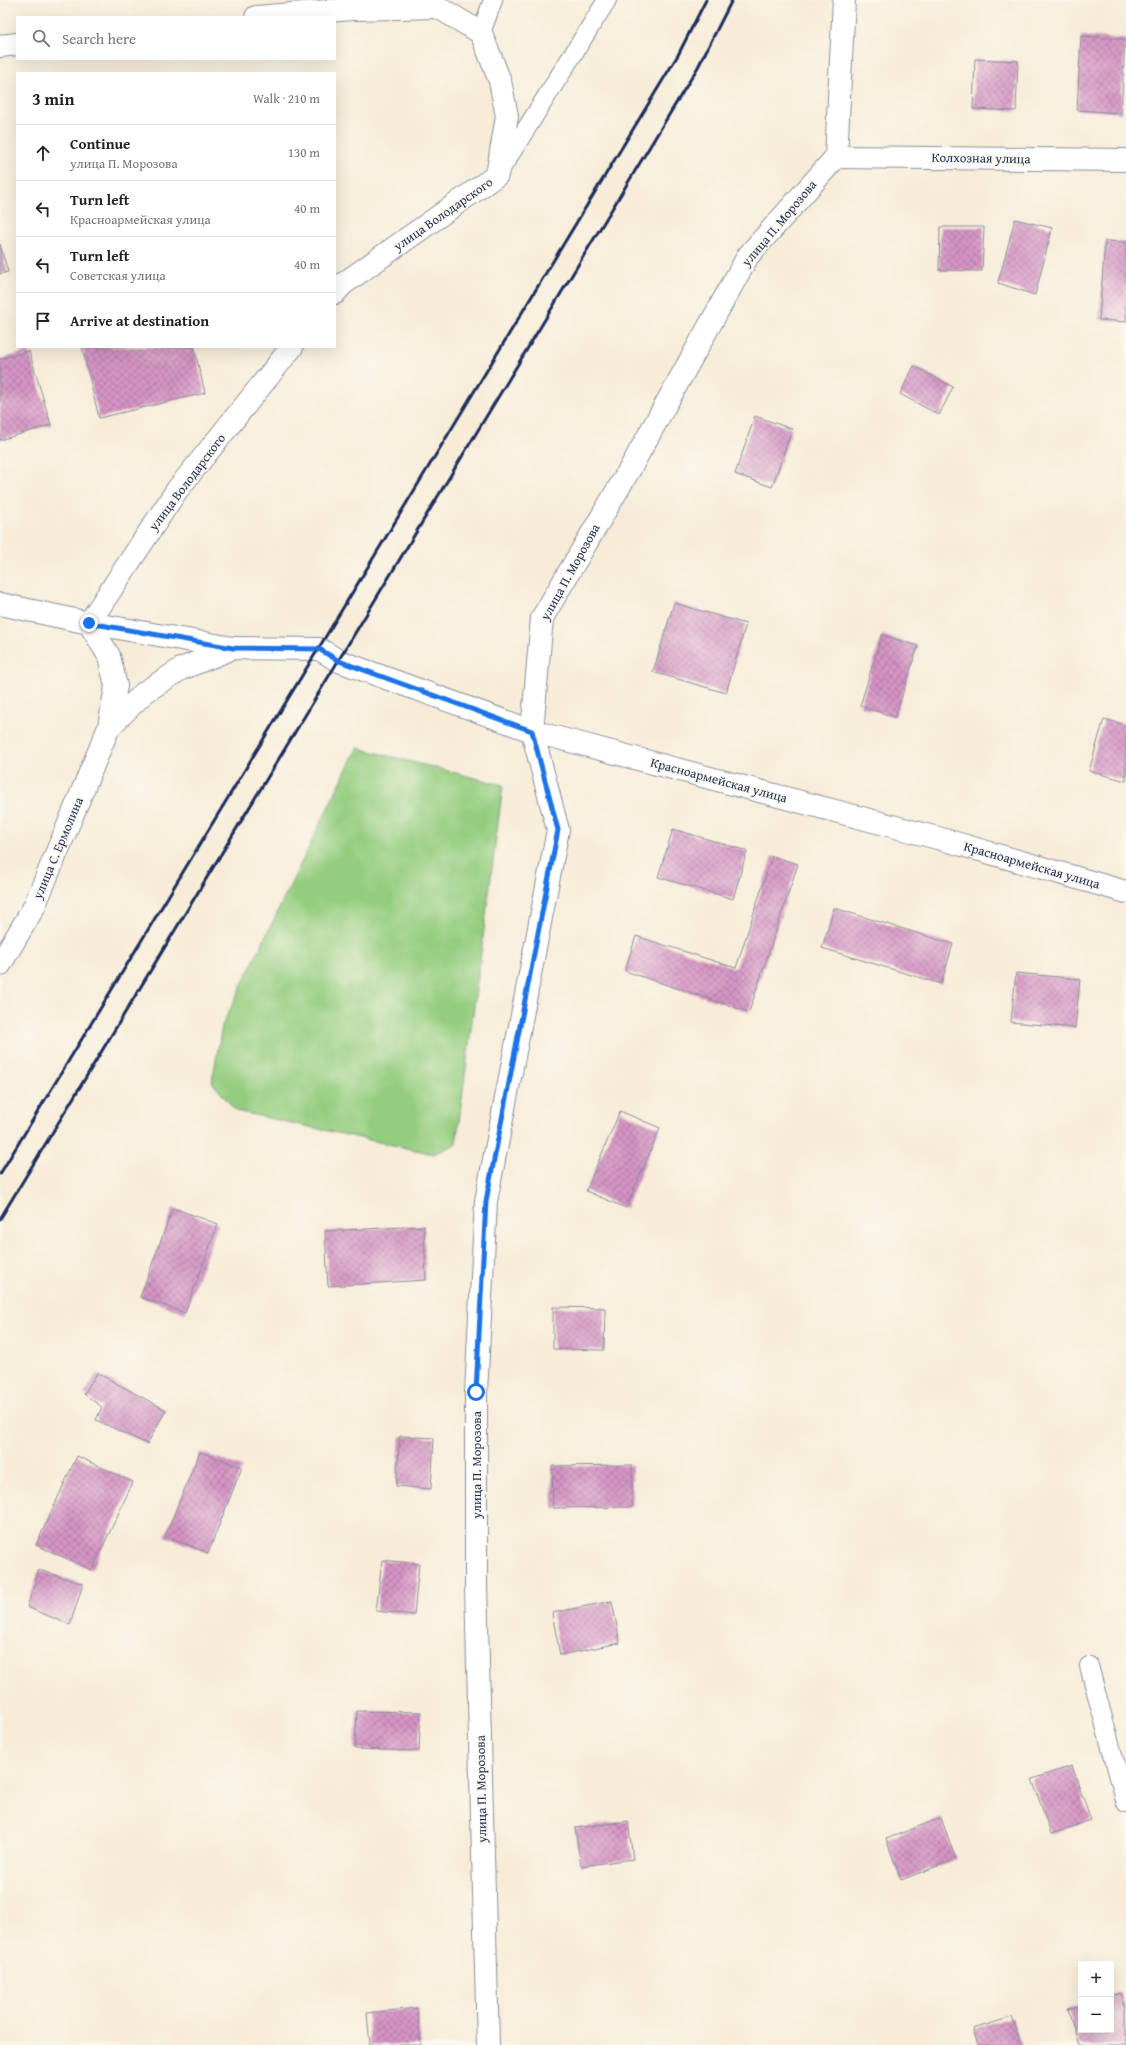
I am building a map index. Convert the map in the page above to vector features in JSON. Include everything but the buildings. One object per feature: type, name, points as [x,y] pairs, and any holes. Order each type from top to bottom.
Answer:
[{"type":"street","points":[[836,156],[844,0]]},
{"type":"street","points":[[268,16],[352,9],[438,7],[481,33]]},
{"type":"street","name":"улица Володарского","points":[[336,292],[342,284],[497,175],[507,116],[500,81],[481,33]]},
{"type":"street","points":[[0,46],[16,44]]},
{"type":"street","name":"Колхозная улица","points":[[836,156],[1126,160]]},
{"type":"street","name":"улица П. Морозова","points":[[488,2045],[476,1586],[476,1392],[486,1201],[558,830],[532,731],[542,618],[631,467],[748,256],[836,156]]},
{"type":"street","name":"улица Володарского","points":[[89,623],[177,490],[291,348]]},
{"type":"street","points":[[0,604],[89,623],[233,648]]},
{"type":"street","points":[[89,623],[109,656],[116,686],[109,727]]},
{"type":"street","points":[[109,727],[145,692],[182,669],[233,648]]},
{"type":"street","name":"Красноармейская улица","points":[[233,648],[319,649],[339,661],[532,731],[945,840],[1126,892]]},
{"type":"street","name":"улица С. Ермолина","points":[[0,965],[34,907],[109,727]]},
{"type":"lane","points":[[481,33],[493,0]]},
{"type":"lane","points":[[497,175],[607,0]]},
{"type":"lane","points":[[1089,1666],[1126,1803]]},
{"type":"green space","points":[[357,748],[503,785],[456,1144],[434,1154],[236,1111],[212,1082],[222,1026]]},
{"type":"railway","points":[[0,1174],[678,55],[706,0]]},
{"type":"railway","points":[[0,1219],[698,67],[732,0]]},
{"type":"route","points":[[89,623],[233,648],[319,649],[339,661],[532,731],[558,830],[486,1201],[476,1392]]}]
